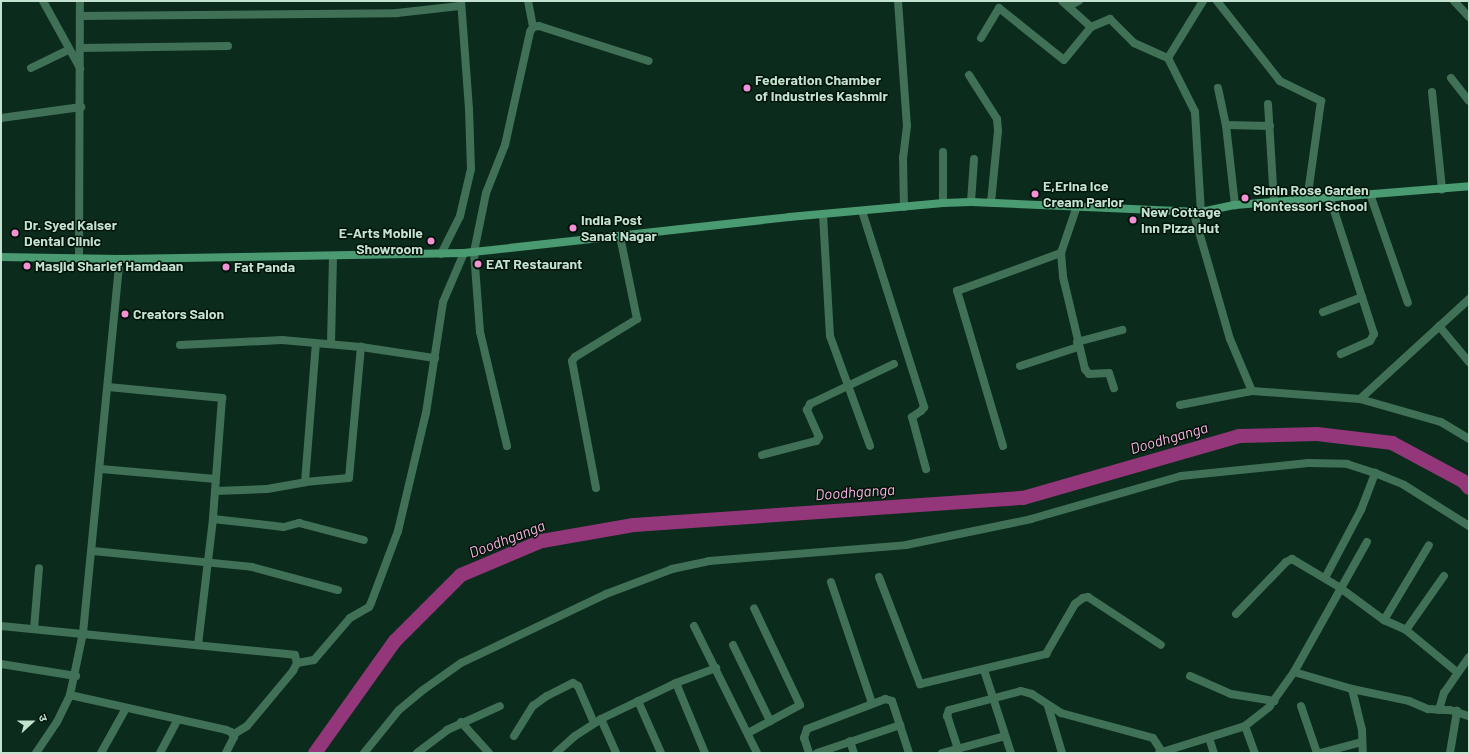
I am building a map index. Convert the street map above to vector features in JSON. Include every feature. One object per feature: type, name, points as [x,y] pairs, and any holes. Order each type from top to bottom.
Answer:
[{"type":"main road","points":[[1,257],[120,259],[464,253],[822,215],[971,202],[1201,212],[1234,205],[1469,186]]},
{"type":"street","points":[[43,1],[68,50],[80,68]]},
{"type":"street","points":[[79,258],[81,107],[80,1]]},
{"type":"street","points":[[507,446],[480,332],[474,252],[486,193],[504,144],[533,27],[528,1]]},
{"type":"street","points":[[898,1],[907,126],[903,157],[904,207]]},
{"type":"street","points":[[1066,4],[1079,1]]},
{"type":"street","points":[[1168,58],[1204,1]]},
{"type":"street","points":[[1217,1],[1280,81],[1321,101],[1307,200]]},
{"type":"street","points":[[1454,1],[1469,17]]},
{"type":"street","points":[[80,16],[416,12],[460,3],[469,109],[471,169],[460,216],[441,254]]},
{"type":"street","points":[[981,38],[1001,4],[1064,60],[1091,28],[1110,19],[1134,43],[1168,58],[1195,112],[1201,212]]},
{"type":"street","points":[[1066,4],[1091,28]]},
{"type":"street","points":[[533,27],[539,26],[649,61]]},
{"type":"street","points":[[80,48],[228,46]]},
{"type":"street","points":[[30,68],[68,50]]},
{"type":"street","points":[[969,75],[997,119],[998,131],[991,203]]},
{"type":"street","points":[[1451,78],[1469,101]]},
{"type":"street","points":[[1218,88],[1226,125],[1234,205]]},
{"type":"street","points":[[1432,92],[1442,189]]},
{"type":"street","points":[[1268,104],[1274,202]]},
{"type":"street","points":[[1,118],[81,107]]},
{"type":"street","points":[[1226,125],[1270,126]]},
{"type":"street","points":[[943,152],[943,204]]},
{"type":"street","points":[[971,202],[974,159]]},
{"type":"street","points":[[1370,194],[1408,303]]},
{"type":"street","points":[[1330,198],[1374,336],[1370,341],[1341,354]]},
{"type":"street","points":[[1077,206],[1062,253],[1063,277],[1078,344],[1087,372],[1089,374],[1109,373],[1114,388]]},
{"type":"street","points":[[862,211],[924,407],[922,411],[912,417],[926,469]]},
{"type":"street","points":[[1193,211],[1230,339],[1252,391]]},
{"type":"street","points":[[822,215],[830,336],[870,446]]},
{"type":"street","points":[[596,488],[572,361],[575,357],[637,319],[620,236]]},
{"type":"street","points":[[226,753],[233,740],[234,734],[247,726],[297,663],[314,660],[350,618],[369,607],[371,603],[398,531],[436,358],[443,302],[464,253]]},
{"type":"street","points":[[1004,446],[957,291],[1062,253]]},
{"type":"street","points":[[331,344],[333,256]]},
{"type":"street","points":[[36,753],[57,722],[70,695],[76,676],[93,551],[120,259]]},
{"type":"street","points":[[1323,312],[1362,297]]},
{"type":"street","points":[[1360,399],[1469,299]]},
{"type":"street","points":[[1439,326],[1469,362]]},
{"type":"street","points":[[1020,366],[1078,344],[1122,330]]},
{"type":"street","points":[[180,345],[256,340],[316,343],[360,347],[436,358]]},
{"type":"street","points":[[305,482],[316,343]]},
{"type":"street","points":[[215,491],[267,489],[305,482],[344,479],[350,475],[360,347]]},
{"type":"street","points":[[762,456],[819,439],[808,406],[848,388],[894,364]]},
{"type":"street","points":[[108,387],[222,398],[213,520],[198,645]]},
{"type":"street","points":[[1180,405],[1252,391],[1360,399],[1441,422],[1469,439]]},
{"type":"street","points":[[364,753],[399,710],[423,690],[461,663],[606,594],[672,569],[709,561],[906,545],[1031,519],[1181,476],[1216,471],[1308,463],[1347,464],[1375,473],[1404,485],[1469,526]]},
{"type":"street","points":[[101,469],[216,479]]},
{"type":"street","points":[[1325,578],[1361,510],[1375,473]]},
{"type":"street","points":[[213,520],[284,527],[299,523],[364,540]]},
{"type":"street","points":[[958,749],[947,712],[1021,690],[1032,694],[1048,706],[1075,718],[1152,738],[1161,752],[1178,750],[1245,726],[1258,718],[1274,701],[1294,672],[1339,587],[1367,542]]},
{"type":"street","points":[[1384,620],[1429,545]]},
{"type":"street","points":[[93,551],[207,562],[269,570],[338,590]]},
{"type":"street","points":[[1236,614],[1289,559],[1299,562],[1325,578],[1384,620],[1406,630],[1457,672]]},
{"type":"street","points":[[34,629],[39,568]]},
{"type":"street","points":[[1406,630],[1444,576]]},
{"type":"street","points":[[880,577],[920,684],[984,670],[1046,654],[1075,604],[1088,597],[1161,645]]},
{"type":"street","points":[[831,582],[872,703]]},
{"type":"street","points":[[748,733],[798,707],[800,700],[754,608]]},
{"type":"street","points":[[1,626],[292,653],[298,659],[297,663]]},
{"type":"street","points":[[694,626],[757,753]]},
{"type":"street","points":[[733,646],[770,721]]},
{"type":"street","points":[[1440,710],[1442,696],[1457,672],[1469,657]]},
{"type":"street","points":[[1,664],[76,676]]},
{"type":"street","points":[[556,753],[598,721],[676,683],[716,668]]},
{"type":"street","points":[[984,670],[1011,753]]},
{"type":"street","points":[[1294,672],[1352,689],[1408,700],[1428,709],[1457,711],[1469,716]]},
{"type":"street","points":[[1190,676],[1231,694],[1274,701]]},
{"type":"street","points":[[514,736],[533,706],[547,696],[573,683],[578,686],[616,753]]},
{"type":"street","points":[[676,683],[705,753]]},
{"type":"street","points":[[1352,689],[1362,730],[1363,753]]},
{"type":"street","points":[[70,695],[226,730],[234,734]]},
{"type":"street","points":[[809,753],[804,738],[807,729],[885,699],[892,701],[909,753]]},
{"type":"street","points":[[638,701],[661,753]]},
{"type":"street","points":[[417,753],[435,737],[461,722],[500,706]]},
{"type":"street","points":[[1048,706],[1062,753]]},
{"type":"street","points":[[1301,706],[1317,753]]},
{"type":"street","points":[[100,753],[126,708]]},
{"type":"street","points":[[1450,753],[1457,711]]},
{"type":"street","points":[[160,753],[178,719]]},
{"type":"street","points":[[461,722],[489,753]]},
{"type":"street","points":[[817,753],[900,725]]},
{"type":"street","points":[[1245,726],[1255,753]]},
{"type":"street","points":[[942,753],[1005,736]]},
{"type":"street","points":[[1209,738],[1214,753]]},
{"type":"street","points":[[850,741],[854,753]]},
{"type":"street","points":[[1320,753],[1362,742]]},
{"type":"waterway","name":"Doodhganga","points":[[315,753],[395,641],[461,575],[542,541],[634,525],[1023,498],[1239,436],[1317,434],[1392,443],[1463,481],[1469,488]]},
{"type":"place","name":"Federation Chamber of Industries Kashmir","points":[[747,88]]},
{"type":"place","name":"E,Erina Ice Cream Parlor","points":[[1035,194]]},
{"type":"place","name":"Simin Rose Garden Montessori School","points":[[1245,198]]},
{"type":"place","name":"New Cottage Inn Pizza Hut","points":[[1133,220]]},
{"type":"place","name":"India Post Sanat Nagar","points":[[573,228]]},
{"type":"place","name":"Dr. Syed Kaiser Dental Clinic","points":[[15,233]]},
{"type":"place","name":"E-Arts Mobile Showroom","points":[[431,241]]},
{"type":"place","name":"EAT Restaurant","points":[[478,264]]},
{"type":"place","name":"Masjid Sharief Hamdaan","points":[[27,266]]},
{"type":"place","name":"Fat Panda","points":[[226,267]]},
{"type":"place","name":"Creators Salon","points":[[125,314]]}]
